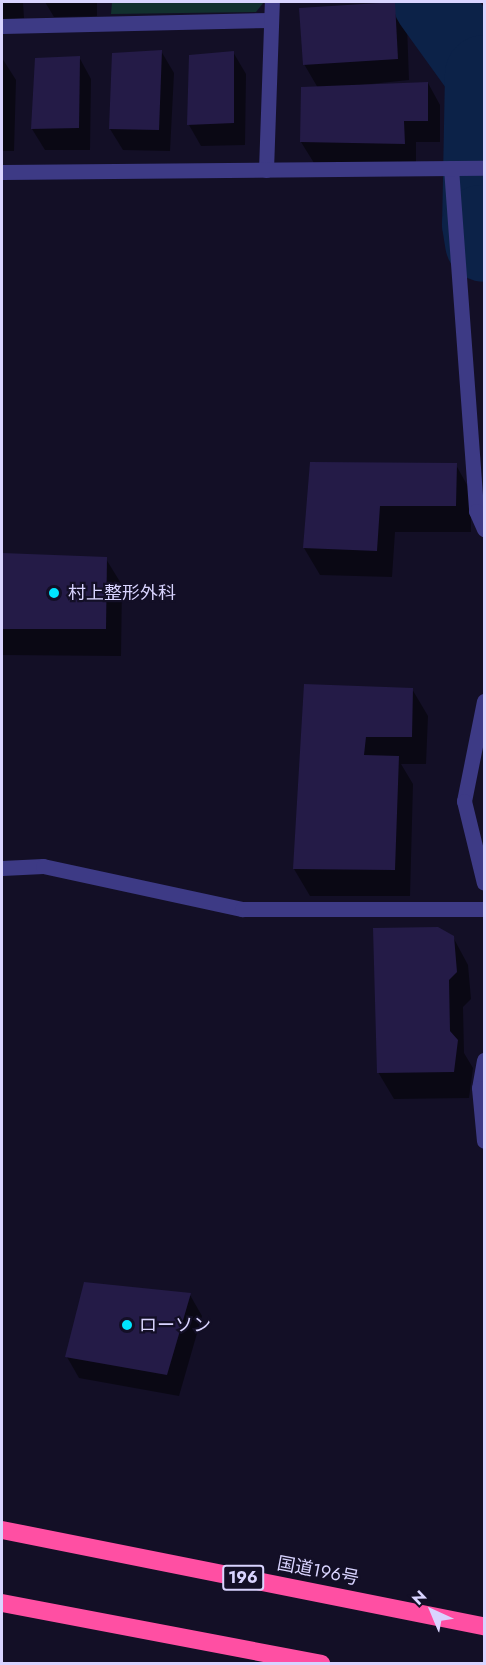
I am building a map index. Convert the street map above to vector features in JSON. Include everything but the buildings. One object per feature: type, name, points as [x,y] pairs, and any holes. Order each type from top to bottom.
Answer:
[{"type":"highway","name":"国道196号","points":[[2,1530],[484,1626]]},
{"type":"highway","points":[[2,1603],[321,1664]]},
{"type":"street","points":[[266,170],[272,2]]},
{"type":"street","points":[[2,26],[271,20]]},
{"type":"street","points":[[450,168],[476,511],[484,529]]},
{"type":"street","points":[[2,172],[484,168]]},
{"type":"street","points":[[484,701],[464,801],[484,882]]},
{"type":"street","points":[[2,868],[43,866],[242,909],[484,909]]},
{"type":"street","points":[[484,1060],[479,1088],[484,1141]]},
{"type":"green space","points":[[112,2],[264,2],[256,12],[111,14]]},
{"type":"waterway","points":[[432,2],[484,74],[481,224],[484,243]]},
{"type":"place","name":"村上整形外科","points":[[54,593]]},
{"type":"place","name":"ローソン","points":[[127,1325]]}]
